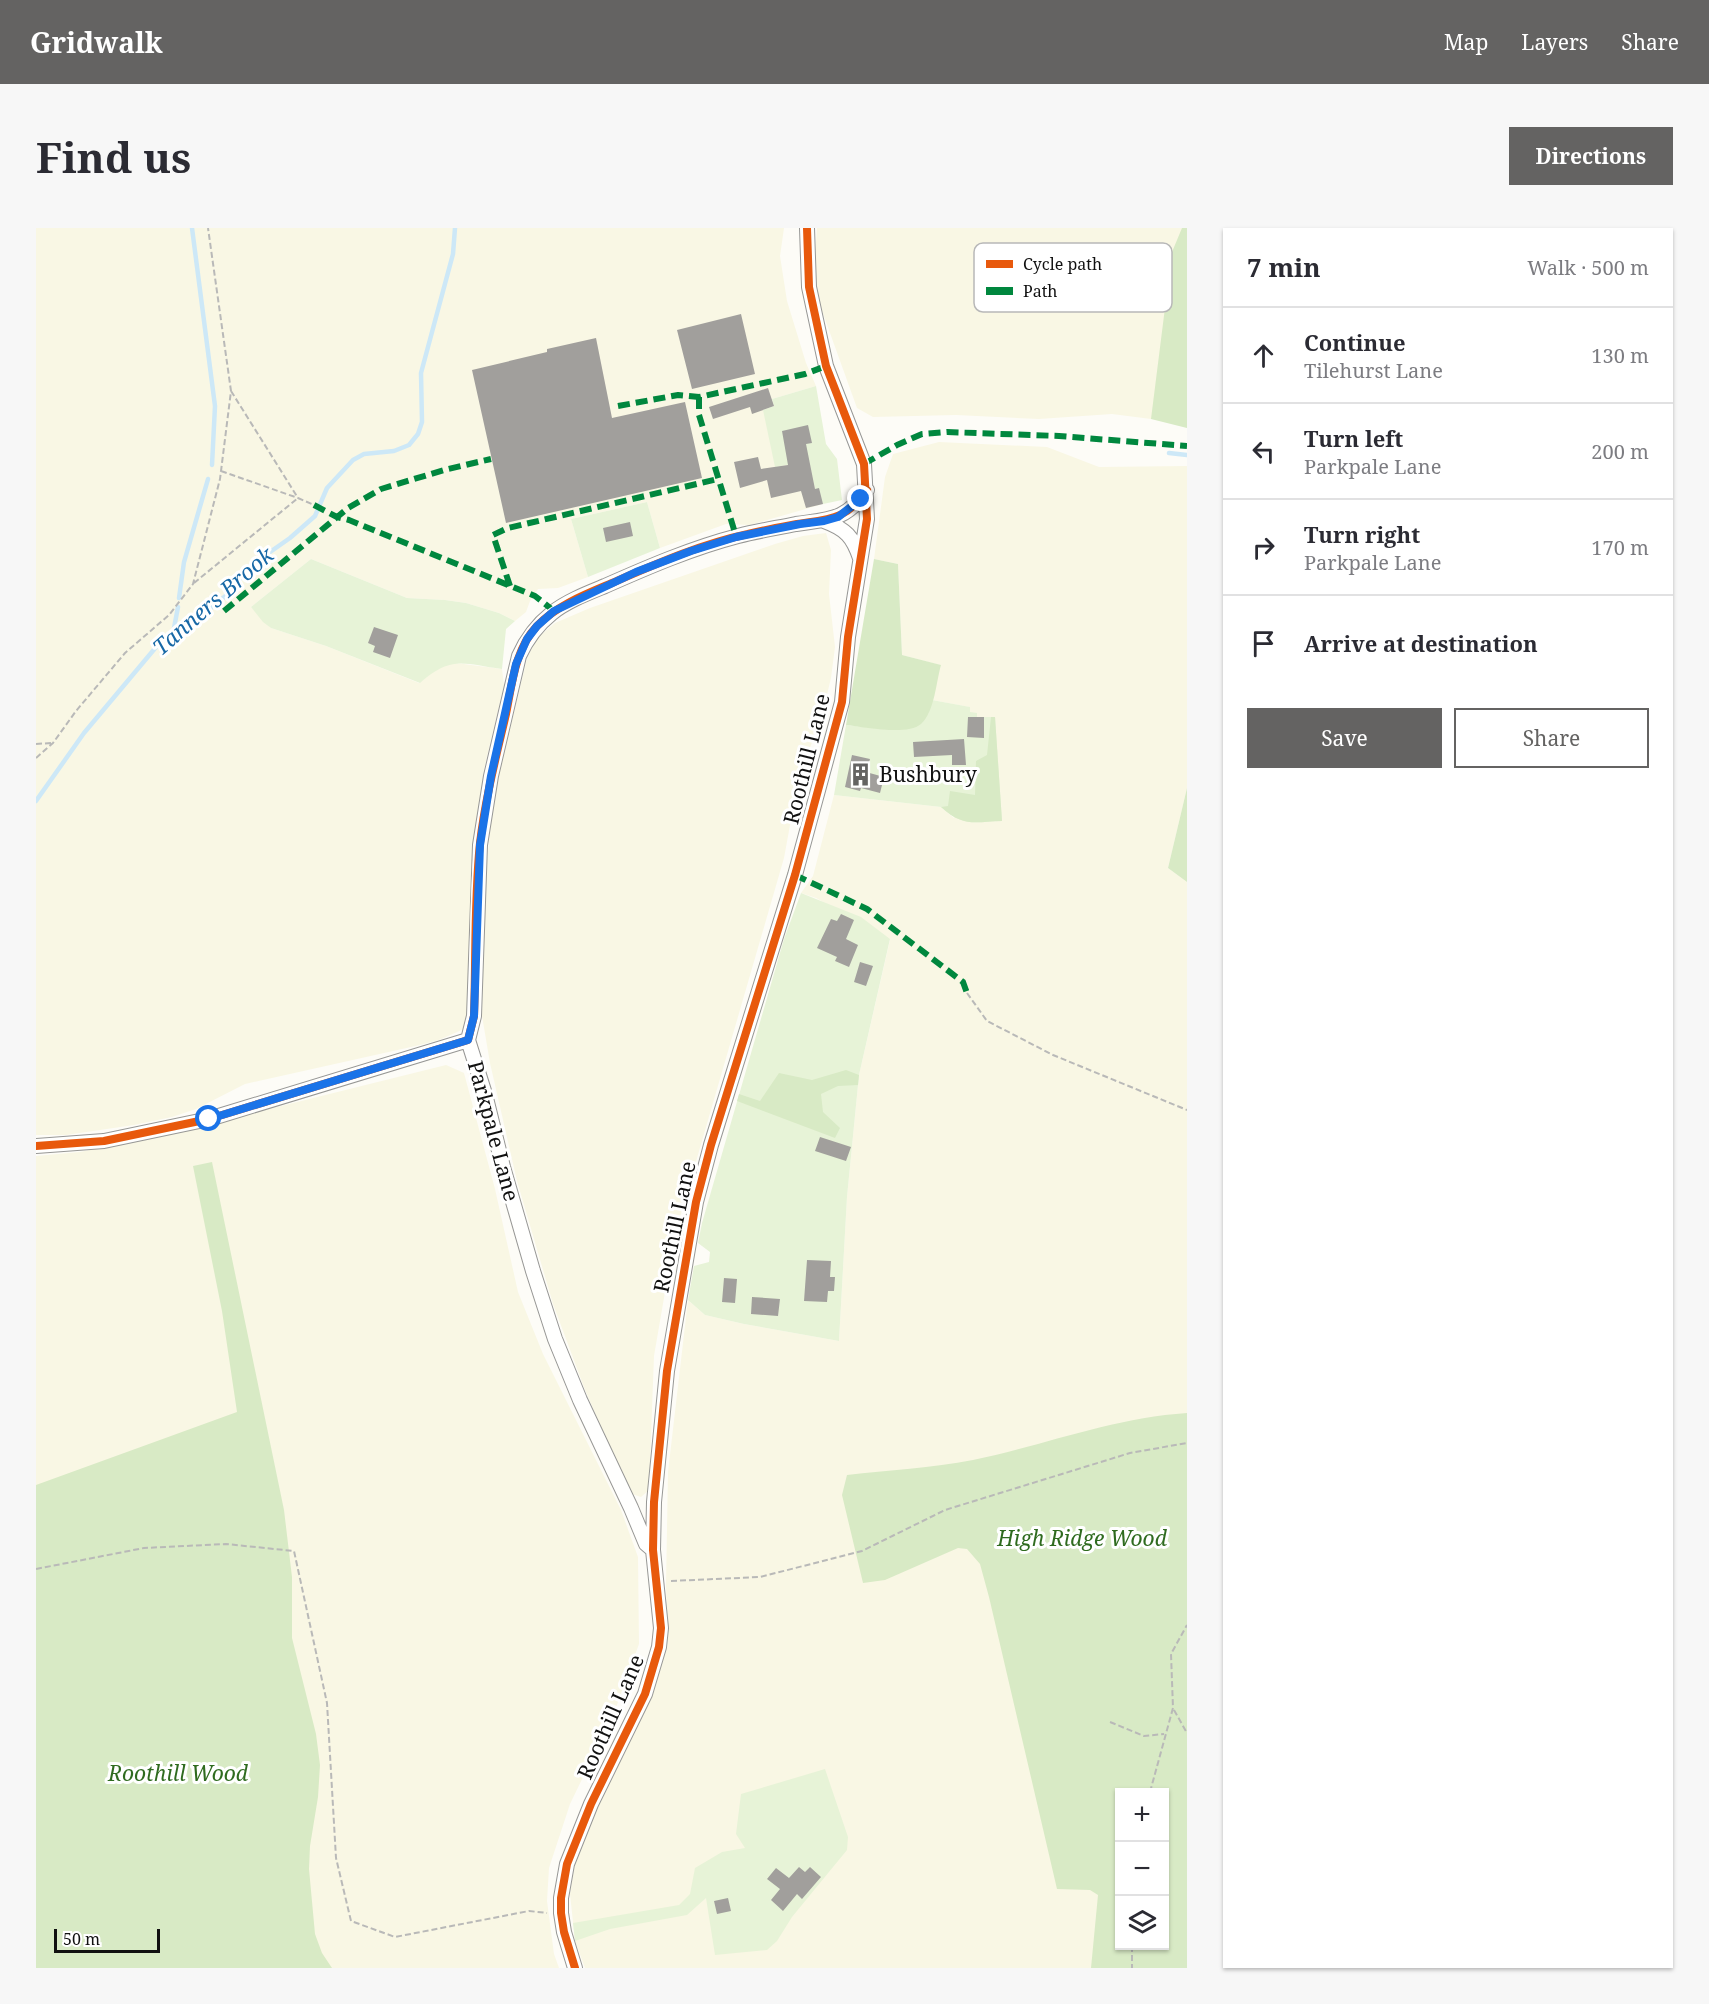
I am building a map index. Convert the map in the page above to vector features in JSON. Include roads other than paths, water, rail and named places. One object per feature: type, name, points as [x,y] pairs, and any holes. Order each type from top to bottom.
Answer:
[{"type":"street","name":"Roothill Lane","points":[[575,1968],[561,1913],[563,1881],[574,1844],[635,1715],[657,1659],[661,1628],[653,1550],[654,1502],[667,1371],[696,1202],[711,1145],[795,875],[842,702],[848,637],[867,519],[864,464],[826,366],[809,287],[807,228]]},
{"type":"street","name":"Parkpale Lane","points":[[653,1550],[646,1544],[580,1400],[555,1339],[533,1271],[468,1040],[474,1016],[478,889],[483,826],[516,664],[527,639],[537,626],[554,611],[636,572],[691,551],[736,537],[838,517],[861,499],[867,490]]},
{"type":"street","points":[[824,521],[840,527],[854,541],[860,559]]},
{"type":"street","points":[[36,1146],[104,1141],[209,1119],[468,1040]]},
{"type":"street","points":[[631,1508],[654,1502]]},
{"type":"waterway","points":[[192,228],[215,406],[212,465]]},
{"type":"waterway","name":"Tanners Brook","points":[[36,801],[84,733],[162,640],[183,622],[211,608],[229,593],[250,566],[290,538],[315,516],[327,488],[353,460],[364,454],[394,451],[409,445],[418,434],[422,422],[421,373],[453,254],[455,228]]},
{"type":"waterway","points":[[1169,453],[1187,455]]},
{"type":"waterway","points":[[179,598],[184,562],[208,479]]},
{"type":"waterway","points":[[174,628],[178,607]]},
{"type":"place","name":"Bushbury","points":[[861,775]]},
{"type":"park label","name":"High Ridge Wood","points":[[1082,1539]]},
{"type":"park label","name":"Roothill Wood","points":[[178,1774]]}]
